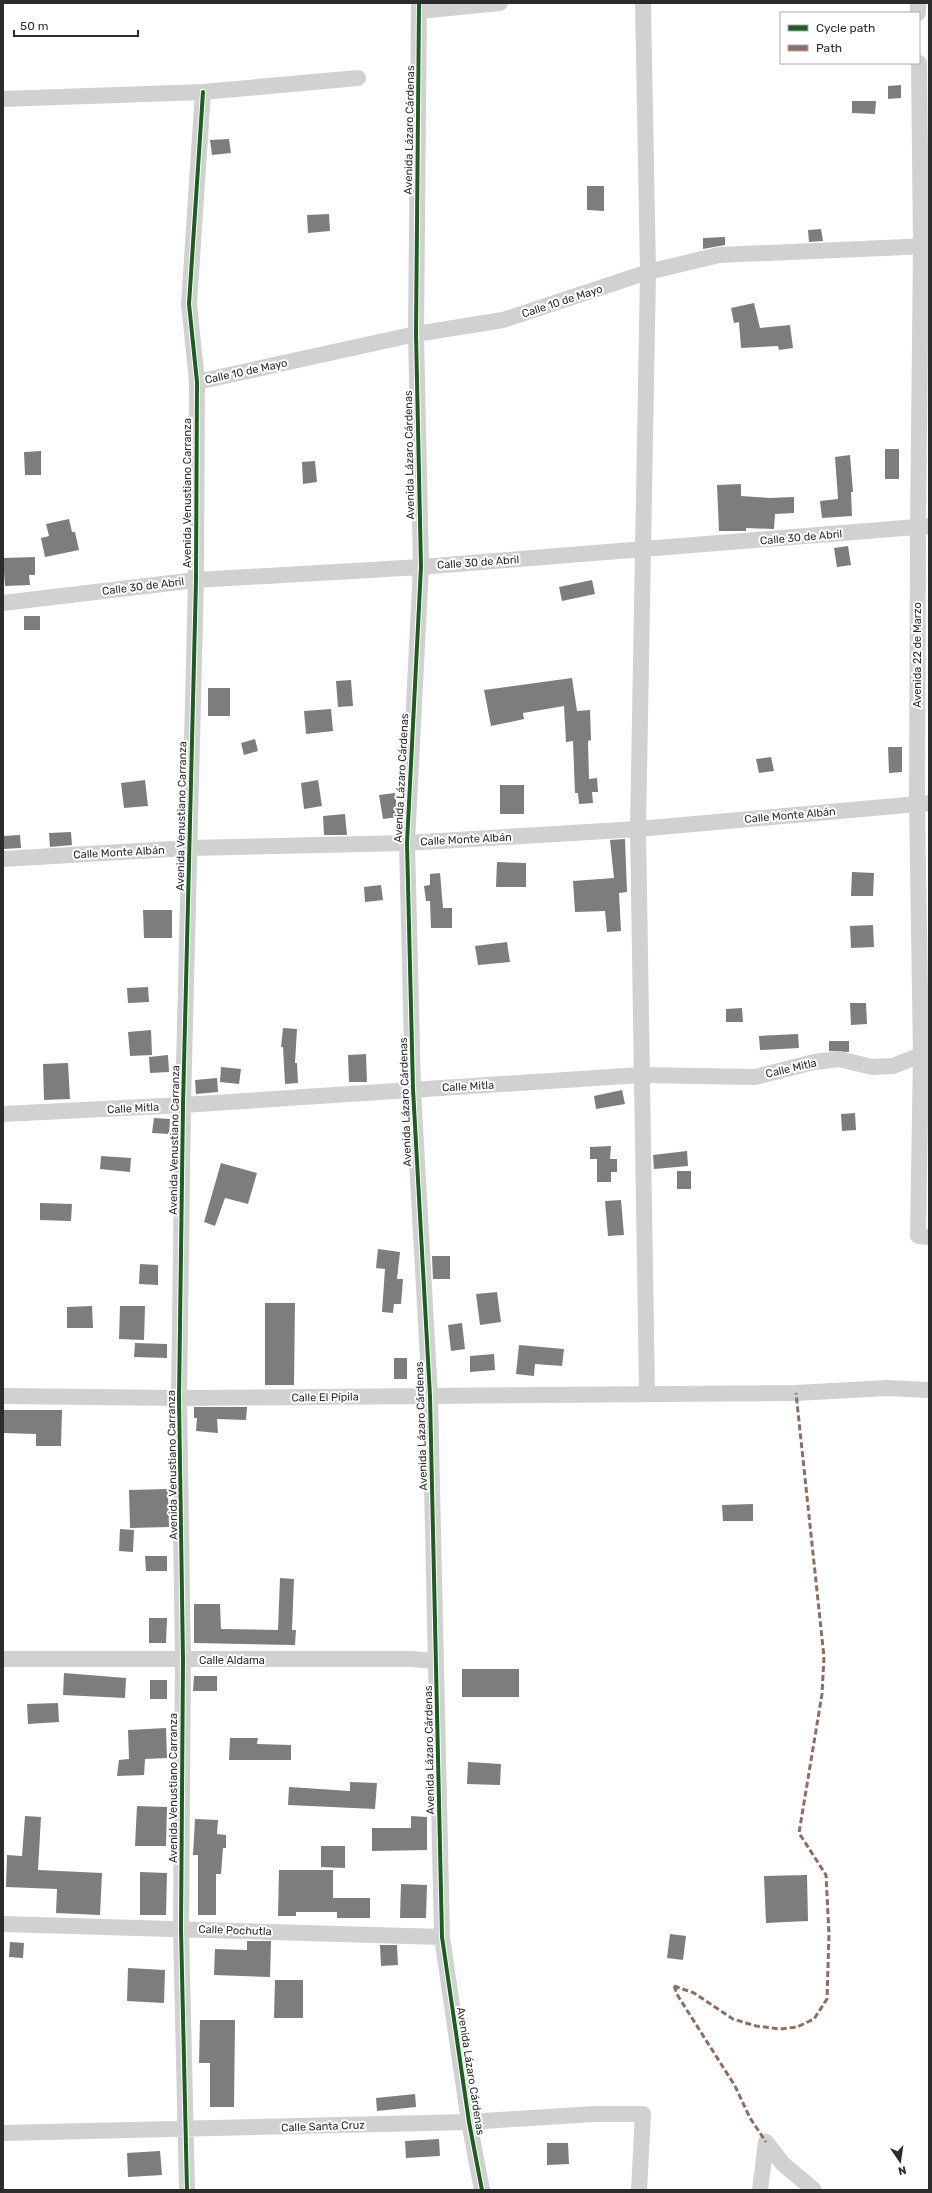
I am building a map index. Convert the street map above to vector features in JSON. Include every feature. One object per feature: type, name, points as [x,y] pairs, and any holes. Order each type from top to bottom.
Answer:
[{"type":"street","points":[[419,7],[500,3]]},
{"type":"street","points":[[642,3],[648,272],[638,829],[647,1393]]},
{"type":"street","name":"Avenida Lázaro Cárdenas","points":[[419,7],[416,334],[421,567],[407,843],[413,1089],[430,1396],[442,1937],[469,2122],[482,2190]]},
{"type":"street","name":"Avenida 22 de Marzo","points":[[919,64],[925,246],[923,527],[925,1055],[918,1236],[929,1237]]},
{"type":"street","points":[[3,99],[203,92],[358,78]]},
{"type":"street","name":"Avenida Venustiano Carranza","points":[[187,2190],[182,1929],[183,1660],[179,1398],[183,1105],[196,580],[197,382],[189,304],[203,92]]},
{"type":"street","name":"Calle 10 de Mayo","points":[[197,382],[416,334],[503,320],[648,272],[719,255],[925,246]]},
{"type":"street","name":"Calle 30 de Abril","points":[[3,603],[196,580],[421,567],[923,527]]},
{"type":"street","name":"Calle Monte Albán","points":[[3,858],[189,848],[407,843],[638,829],[923,804]]},
{"type":"street","name":"Calle Mitla","points":[[3,1114],[183,1105],[641,1075],[755,1077],[814,1062],[839,1059],[872,1067],[879,1067],[893,1066],[925,1055]]},
{"type":"street","name":"Calle El Pípila","points":[[3,1396],[179,1398],[647,1393],[796,1393],[887,1388],[929,1390]]},
{"type":"street","name":"Calle Aldama","points":[[3,1660],[411,1659],[436,1661]]},
{"type":"street","name":"Calle Pochutla","points":[[3,1924],[442,1937]]},
{"type":"street","name":"Calle Santa Cruz","points":[[3,2133],[185,2130],[469,2122],[593,2114],[643,2114],[639,2190]]},
{"type":"street","points":[[760,2190],[766,2142],[783,2164],[814,2190]]},
{"type":"building","points":[[901,85],[901,98],[888,99],[888,86]]},
{"type":"building","points":[[852,101],[876,101],[875,114],[852,113]]},
{"type":"building","points":[[229,139],[231,153],[212,155],[210,140]]},
{"type":"building","points":[[587,186],[604,186],[604,211],[587,210]]},
{"type":"building","points":[[329,214],[330,231],[308,233],[307,215]]},
{"type":"building","points":[[821,229],[823,241],[809,242],[808,230]]},
{"type":"building","points":[[725,237],[725,245],[703,249],[703,238]]},
{"type":"building","points":[[754,303],[760,328],[790,325],[793,348],[779,350],[778,346],[741,348],[739,322],[734,323],[731,308]]},
{"type":"building","points":[[885,449],[899,449],[899,479],[885,479]]},
{"type":"building","points":[[41,451],[41,475],[25,475],[24,452]]},
{"type":"building","points":[[850,455],[853,492],[851,492],[852,516],[822,518],[820,501],[838,499],[835,457]]},
{"type":"building","points":[[315,461],[317,482],[303,484],[302,462]]},
{"type":"building","points":[[741,484],[741,496],[770,498],[794,497],[794,513],[775,514],[774,529],[746,528],[746,531],[719,531],[717,485]]},
{"type":"building","points":[[69,519],[72,532],[75,532],[79,550],[45,557],[41,538],[49,536],[46,524]]},
{"type":"building","points":[[848,546],[851,565],[837,567],[834,548]]},
{"type":"building","points":[[35,557],[35,575],[29,575],[30,585],[5,586],[3,558]]},
{"type":"building","points":[[592,580],[595,594],[562,601],[559,587]]},
{"type":"building","points":[[24,616],[40,616],[40,630],[24,630]]},
{"type":"building","points":[[572,678],[577,711],[590,710],[591,740],[588,741],[589,779],[597,778],[598,792],[592,792],[593,803],[579,804],[578,793],[575,793],[573,741],[566,742],[564,706],[523,713],[524,719],[491,726],[484,690]]},
{"type":"building","points":[[351,680],[353,706],[338,707],[336,681]]},
{"type":"building","points":[[208,688],[230,688],[230,716],[208,716]]},
{"type":"building","points":[[331,709],[333,731],[306,734],[304,711]]},
{"type":"building","points":[[255,739],[258,751],[244,755],[241,743]]},
{"type":"building","points":[[888,747],[902,747],[902,772],[889,773]]},
{"type":"building","points":[[771,757],[774,771],[759,773],[756,759]]},
{"type":"building","points":[[145,780],[148,806],[124,808],[121,783]]},
{"type":"building","points":[[318,780],[322,806],[304,809],[301,783]]},
{"type":"building","points":[[500,785],[524,785],[524,814],[500,814]]},
{"type":"building","points":[[395,793],[398,817],[383,819],[379,795]]},
{"type":"building","points":[[345,814],[347,835],[324,835],[323,816]]},
{"type":"building","points":[[71,832],[72,845],[50,847],[49,833]]},
{"type":"building","points":[[20,835],[21,848],[3,849],[3,836]]},
{"type":"building","points":[[625,839],[627,892],[619,893],[621,931],[607,932],[605,911],[575,912],[573,881],[614,878],[610,840]]},
{"type":"building","points":[[497,862],[526,863],[526,887],[496,887]]},
{"type":"building","points":[[852,872],[874,873],[873,896],[851,896]]},
{"type":"building","points":[[440,873],[443,908],[452,908],[452,928],[431,928],[430,901],[426,901],[424,886],[430,885],[430,874]]},
{"type":"building","points":[[381,885],[383,900],[365,902],[364,887]]},
{"type":"building","points":[[143,910],[172,910],[172,938],[144,938]]},
{"type":"building","points":[[873,925],[874,947],[851,948],[850,926]]},
{"type":"building","points":[[507,942],[510,962],[478,965],[475,946]]},
{"type":"building","points":[[148,987],[149,1002],[128,1003],[127,988]]},
{"type":"building","points":[[850,1003],[866,1003],[867,1024],[851,1025]]},
{"type":"building","points":[[742,1008],[743,1022],[726,1022],[726,1009]]},
{"type":"building","points":[[283,1028],[297,1029],[295,1063],[297,1063],[298,1083],[285,1084],[283,1047],[281,1047]]},
{"type":"building","points":[[151,1030],[152,1055],[130,1056],[128,1032]]},
{"type":"building","points":[[798,1034],[799,1048],[760,1050],[759,1036]]},
{"type":"building","points":[[829,1041],[849,1041],[849,1052],[829,1051]]},
{"type":"building","points":[[366,1054],[367,1082],[349,1082],[348,1055]]},
{"type":"building","points":[[168,1055],[169,1072],[150,1073],[149,1057]]},
{"type":"building","points":[[68,1063],[70,1099],[44,1100],[43,1064]]},
{"type":"building","points":[[221,1067],[241,1069],[239,1084],[220,1082]]},
{"type":"building","points":[[217,1078],[218,1092],[196,1094],[195,1080]]},
{"type":"building","points":[[622,1090],[625,1104],[596,1109],[594,1096]]},
{"type":"building","points":[[855,1113],[856,1130],[842,1131],[841,1114]]},
{"type":"building","points":[[154,1118],[170,1119],[169,1134],[152,1133]]},
{"type":"building","points":[[611,1146],[610,1159],[617,1159],[617,1172],[611,1172],[611,1182],[597,1182],[597,1159],[590,1159],[590,1147]]},
{"type":"building","points":[[687,1151],[688,1166],[654,1169],[653,1155]]},
{"type":"building","points":[[101,1156],[131,1158],[130,1172],[100,1169]]},
{"type":"building","points":[[221,1163],[257,1173],[248,1204],[225,1198],[215,1226],[204,1222]]},
{"type":"building","points":[[677,1171],[691,1171],[691,1189],[677,1189]]},
{"type":"building","points":[[621,1200],[624,1235],[608,1236],[605,1201]]},
{"type":"building","points":[[40,1203],[72,1204],[71,1221],[40,1220]]},
{"type":"building","points":[[378,1249],[400,1252],[397,1279],[403,1279],[401,1304],[394,1304],[393,1313],[382,1312],[385,1269],[376,1268]]},
{"type":"building","points":[[432,1256],[450,1256],[450,1279],[433,1279]]},
{"type":"building","points":[[140,1264],[158,1265],[158,1285],[139,1284]]},
{"type":"building","points":[[497,1292],[501,1322],[480,1325],[476,1294]]},
{"type":"building","points":[[265,1303],[295,1303],[294,1385],[265,1385]]},
{"type":"building","points":[[92,1306],[93,1328],[67,1328],[67,1307]]},
{"type":"building","points":[[120,1306],[145,1306],[144,1340],[119,1339]]},
{"type":"building","points":[[462,1323],[465,1349],[451,1351],[448,1325]]},
{"type":"building","points":[[135,1343],[167,1344],[167,1358],[134,1357]]},
{"type":"building","points":[[519,1345],[564,1349],[562,1366],[535,1364],[534,1376],[516,1374]]},
{"type":"building","points":[[494,1354],[495,1370],[470,1372],[470,1356]]},
{"type":"building","points":[[394,1358],[407,1358],[407,1379],[394,1379]]},
{"type":"building","points":[[194,1407],[247,1407],[246,1420],[217,1419],[218,1433],[196,1431],[197,1418],[194,1418]]},
{"type":"building","points":[[3,1410],[62,1410],[61,1446],[36,1446],[36,1434],[3,1433]]},
{"type":"building","points":[[168,1489],[169,1527],[130,1528],[129,1490]]},
{"type":"building","points":[[753,1504],[753,1521],[723,1521],[722,1505]]},
{"type":"building","points":[[120,1529],[134,1530],[133,1552],[119,1551]]},
{"type":"building","points":[[145,1556],[167,1556],[167,1571],[146,1571]]},
{"type":"building","points":[[280,1578],[294,1579],[292,1630],[296,1630],[295,1645],[194,1643],[194,1604],[220,1604],[221,1629],[278,1630]]},
{"type":"building","points":[[149,1618],[167,1618],[166,1643],[149,1643]]},
{"type":"building","points":[[462,1669],[519,1669],[519,1697],[462,1697]]},
{"type":"building","points":[[64,1673],[126,1678],[125,1698],[63,1695]]},
{"type":"building","points":[[194,1676],[217,1676],[217,1691],[193,1691]]},
{"type":"building","points":[[150,1680],[167,1680],[167,1699],[150,1699]]},
{"type":"building","points":[[58,1703],[59,1722],[28,1724],[27,1704]]},
{"type":"building","points":[[166,1728],[167,1758],[145,1759],[144,1775],[117,1776],[119,1760],[129,1759],[128,1730]]},
{"type":"building","points":[[230,1738],[258,1738],[257,1744],[291,1745],[291,1760],[229,1760]]},
{"type":"building","points":[[468,1762],[501,1764],[500,1785],[467,1784]]},
{"type":"building","points":[[350,1782],[377,1783],[375,1809],[288,1805],[289,1787],[350,1791]]},
{"type":"building","points":[[137,1806],[167,1807],[166,1846],[135,1846]]},
{"type":"building","points":[[25,1816],[41,1817],[38,1870],[102,1873],[100,1915],[56,1913],[57,1889],[6,1887],[7,1855],[22,1856]]},
{"type":"building","points":[[411,1816],[427,1817],[427,1850],[372,1851],[372,1828],[411,1828]]},
{"type":"building","points":[[195,1819],[218,1820],[217,1834],[226,1835],[226,1848],[223,1848],[221,1874],[216,1874],[216,1915],[198,1915],[198,1855],[193,1855]]},
{"type":"building","points":[[321,1846],[345,1846],[345,1868],[321,1867]]},
{"type":"building","points":[[279,1870],[333,1870],[333,1898],[370,1898],[370,1918],[337,1918],[337,1912],[296,1912],[296,1916],[278,1916]]},
{"type":"building","points":[[140,1872],[167,1873],[166,1915],[140,1915]]},
{"type":"building","points":[[807,1875],[808,1921],[766,1923],[764,1876]]},
{"type":"building","points":[[401,1884],[427,1885],[426,1918],[400,1918]]},
{"type":"building","points":[[670,1934],[686,1936],[683,1960],[667,1958]]},
{"type":"building","points":[[247,1941],[271,1941],[270,1977],[214,1975],[215,1949],[247,1950]]},
{"type":"building","points":[[10,1942],[24,1943],[23,1958],[9,1957]]},
{"type":"building","points":[[380,1945],[397,1945],[398,1965],[381,1966]]},
{"type":"building","points":[[128,1968],[165,1970],[164,2003],[127,2001]]},
{"type":"building","points":[[275,1980],[303,1980],[303,2018],[274,2018]]},
{"type":"building","points":[[200,2020],[235,2020],[234,2107],[210,2107],[210,2063],[199,2063]]},
{"type":"building","points":[[415,2094],[416,2107],[377,2111],[376,2098]]},
{"type":"building","points":[[439,2139],[440,2156],[406,2158],[405,2141]]},
{"type":"building","points":[[547,2143],[568,2143],[569,2164],[547,2165]]},
{"type":"building","points":[[160,2151],[162,2175],[128,2177],[127,2153]]},
{"type":"marked path","points":[[674,1986],[694,1993],[733,2019],[756,2026],[780,2029],[797,2027],[814,2019],[827,1999],[829,1934],[826,1875],[799,1833],[822,1694],[824,1657],[796,1393]]},
{"type":"marked path","points":[[674,1986],[678,1996],[735,2086],[750,2118],[766,2142]]},
{"type":"cycle path","points":[[419,3],[416,334],[421,567],[407,843],[413,1089],[430,1396],[442,1937],[469,2122],[482,2190]]},
{"type":"cycle path","points":[[187,2190],[181,1929],[183,1660],[179,1398],[183,1105],[196,580],[197,382],[189,304],[203,92]]}]
